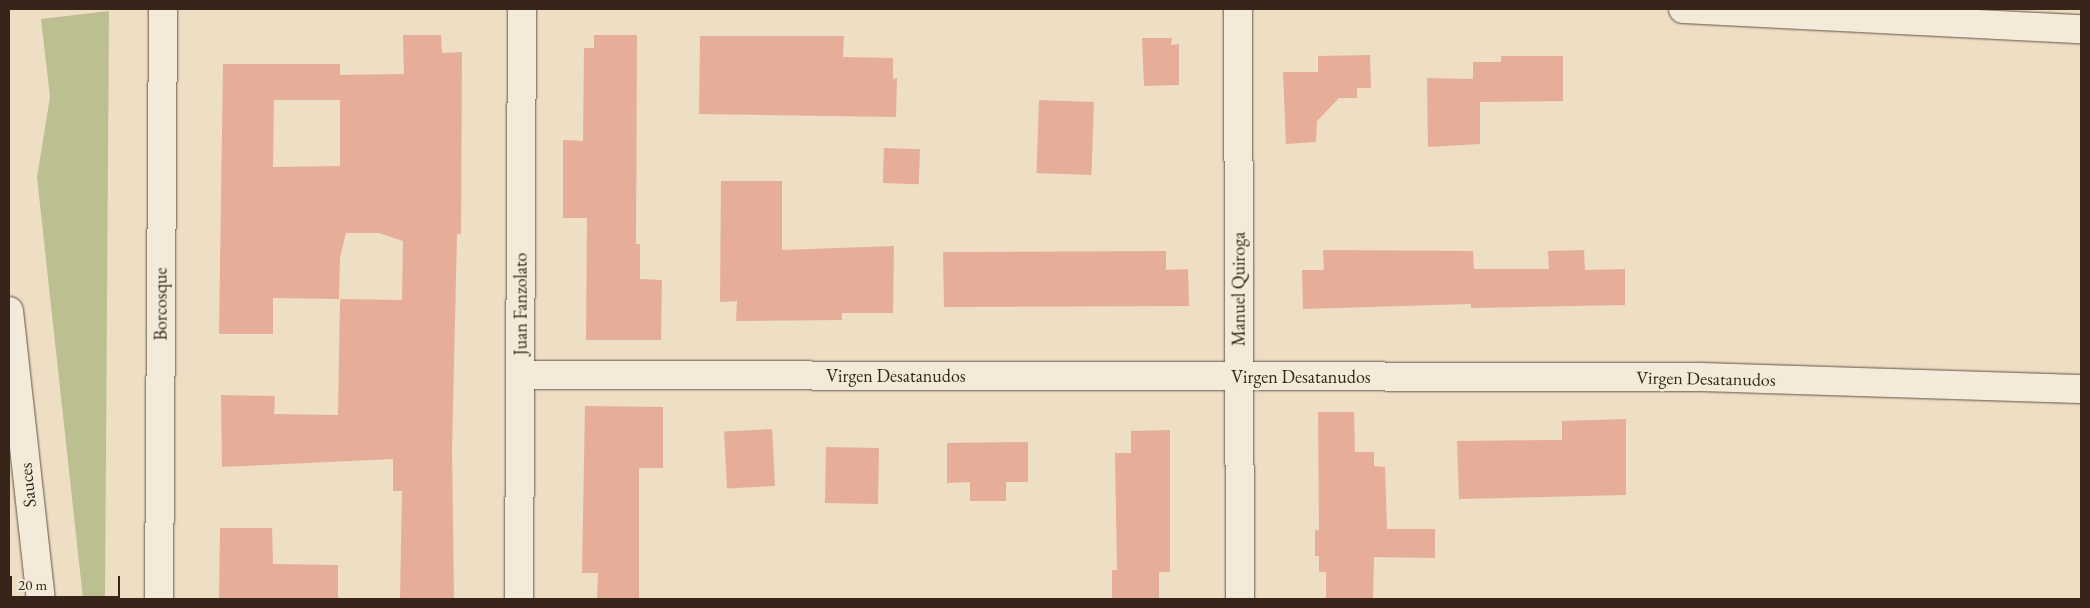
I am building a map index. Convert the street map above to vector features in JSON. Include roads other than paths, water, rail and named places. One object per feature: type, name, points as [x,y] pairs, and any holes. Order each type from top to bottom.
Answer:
[{"type":"street","name":"Borcosque","points":[[159,599],[163,9]]},
{"type":"street","name":"Juan Fanzolato","points":[[519,599],[522,9]]},
{"type":"street","name":"Manuel Quiroga","points":[[1238,9],[1240,599]]},
{"type":"street","points":[[1683,9],[2081,29]]},
{"type":"street","name":"Sauces","points":[[9,311],[41,599]]},
{"type":"street","name":"Virgen Desatanudos","points":[[520,375],[1700,377],[2081,389]]}]
